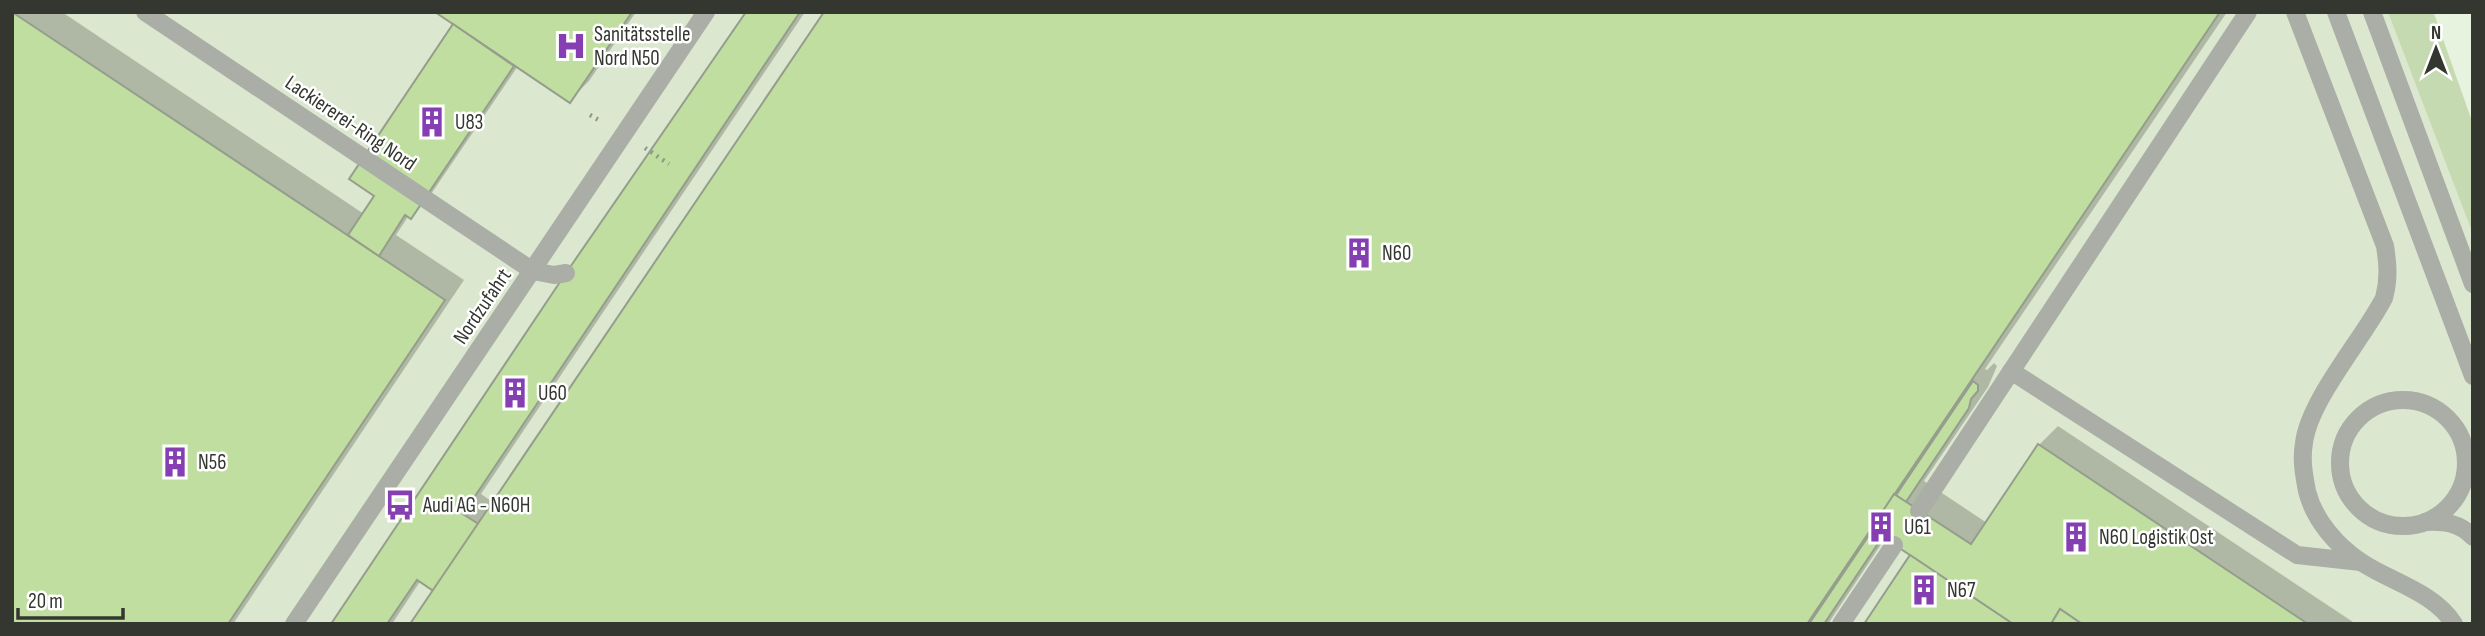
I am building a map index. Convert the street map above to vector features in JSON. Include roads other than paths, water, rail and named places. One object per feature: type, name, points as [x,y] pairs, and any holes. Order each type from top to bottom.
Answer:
[{"type":"lane","name":"Lackiererei-Ring Nord","points":[[145,12],[533,271]]},
{"type":"lane","points":[[689,12],[691,36]]},
{"type":"lane","name":"Nordzufahrt","points":[[294,624],[706,12]]},
{"type":"lane","points":[[1919,510],[2248,12]]},
{"type":"lane","points":[[2295,12],[2385,246],[2389,266],[2384,298],[2312,417],[2304,441],[2303,469],[2309,500],[2320,522],[2338,543],[2361,562],[2439,606],[2454,624]]},
{"type":"lane","points":[[2336,12],[2473,376]]},
{"type":"lane","points":[[2372,12],[2473,284]]},
{"type":"lane","points":[[533,271],[554,275],[566,273]]},
{"type":"lane","points":[[2011,371],[2297,555],[2361,562]]},
{"type":"lane","points":[[2473,468],[2460,433],[2448,416],[2430,405],[2410,399],[2389,400],[2370,409],[2354,422],[2344,440],[2340,460],[2342,481],[2351,499],[2366,514],[2385,524],[2406,526],[2441,521],[2459,526],[2473,537]]},
{"type":"lane","points":[[2426,522],[2445,512],[2459,495],[2466,475],[2467,453],[2460,433]]},
{"type":"lane","points":[[1841,624],[1895,545]]},
{"type":"place","name":"Sanitätsstelle Nord N50","points":[[571,46]]},
{"type":"place","name":"U83","points":[[432,122]]},
{"type":"place","name":"N60","points":[[1359,253]]},
{"type":"place","name":"U60","points":[[515,393]]},
{"type":"place","name":"N56","points":[[175,462]]},
{"type":"place","name":"Audi AG - N60H","points":[[400,505]]},
{"type":"place","name":"U61","points":[[1881,527]]},
{"type":"place","name":"N60 Logistik Ost","points":[[2076,537]]},
{"type":"place","name":"N67","points":[[1924,590]]}]
